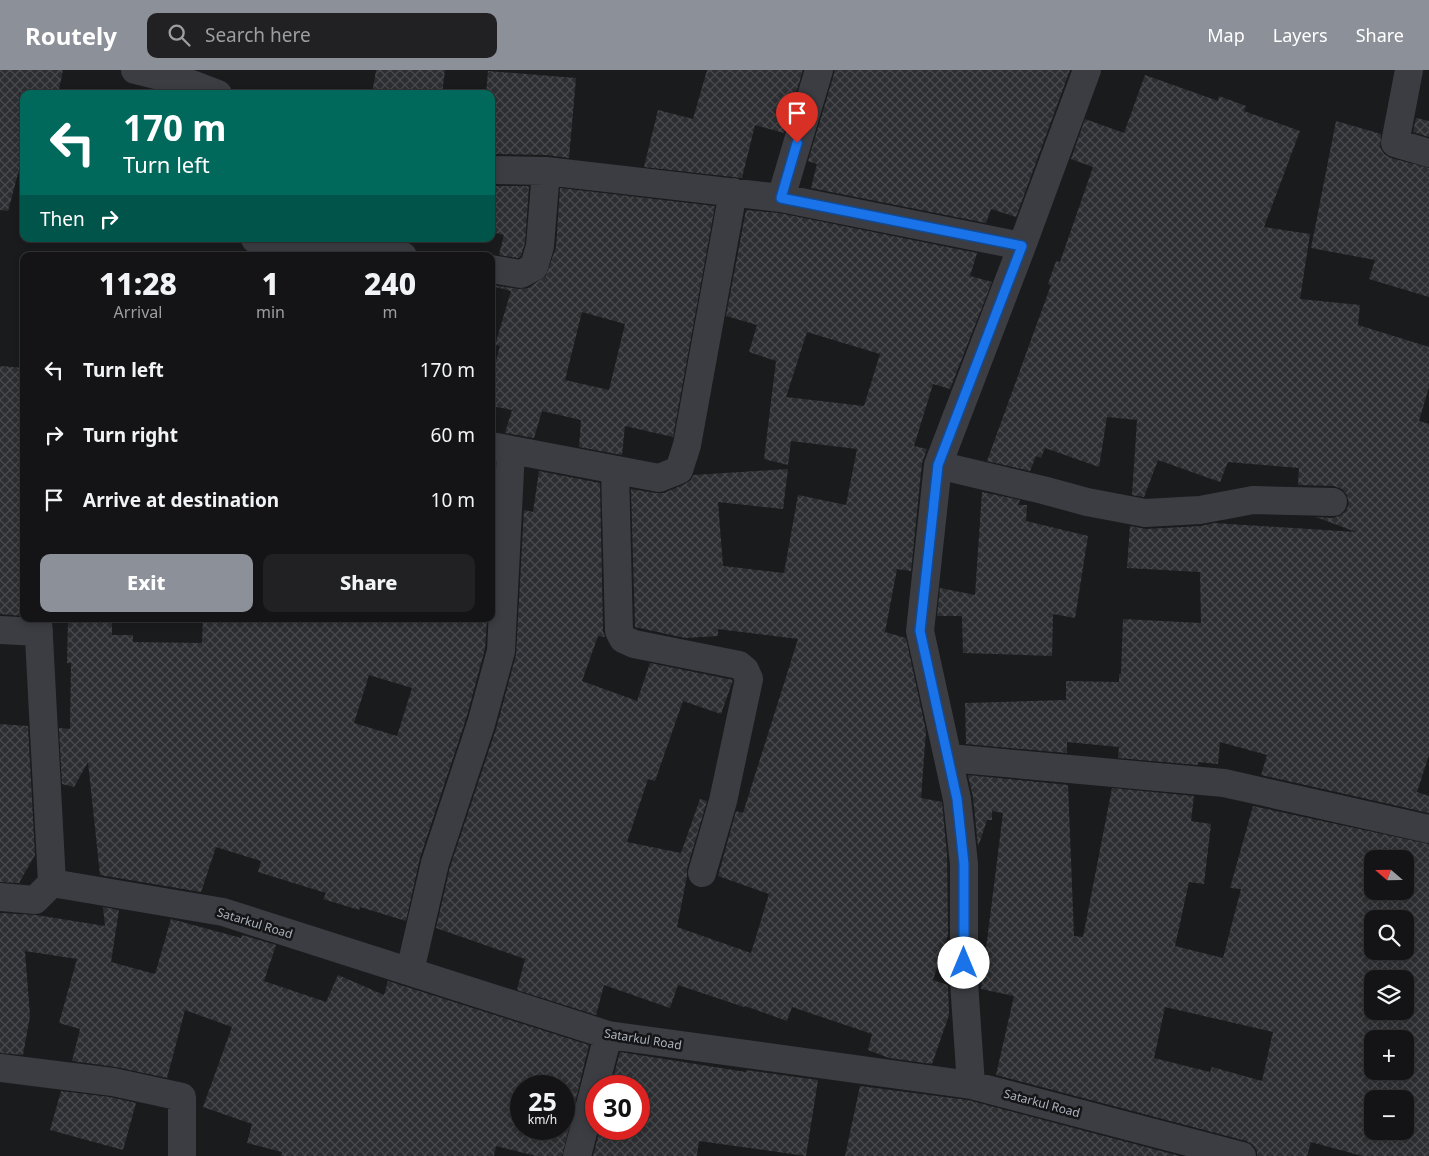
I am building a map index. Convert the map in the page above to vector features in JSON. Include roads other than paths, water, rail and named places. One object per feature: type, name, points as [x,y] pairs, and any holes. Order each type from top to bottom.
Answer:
[{"type":"street","points":[[135,70],[192,84],[208,90]]},
{"type":"street","points":[[781,198],[819,70]]},
{"type":"street","points":[[972,1085],[964,982],[964,864],[957,799],[920,631],[938,465],[1087,70]]},
{"type":"street","points":[[1409,70],[1395,143],[1429,154]]},
{"type":"street","points":[[495,170],[546,171],[781,198],[1022,246]]},
{"type":"street","points":[[495,271],[521,274],[534,267],[540,246],[546,171]]},
{"type":"street","points":[[410,971],[435,864],[481,724],[501,651],[501,448],[659,478],[679,470],[687,445],[733,192]]},
{"type":"street","points":[[280,242],[368,252]]},
{"type":"street","points":[[938,465],[1087,502],[1146,513],[1200,510],[1253,500],[1333,502]]},
{"type":"street","points":[[615,470],[619,631],[624,639],[634,644],[739,665],[746,670],[749,679],[723,801],[702,873]]},
{"type":"street","points":[[0,630],[39,625],[52,883],[35,900],[0,897]]},
{"type":"street","points":[[949,758],[1224,783],[1429,829]]},
{"type":"street","name":"Satarkul Road","points":[[52,883],[224,912],[608,1035],[972,1085],[1242,1156]]},
{"type":"street","points":[[577,1156],[608,1035]]},
{"type":"street","points":[[0,1068],[112,1082],[182,1097],[182,1156]]}]
